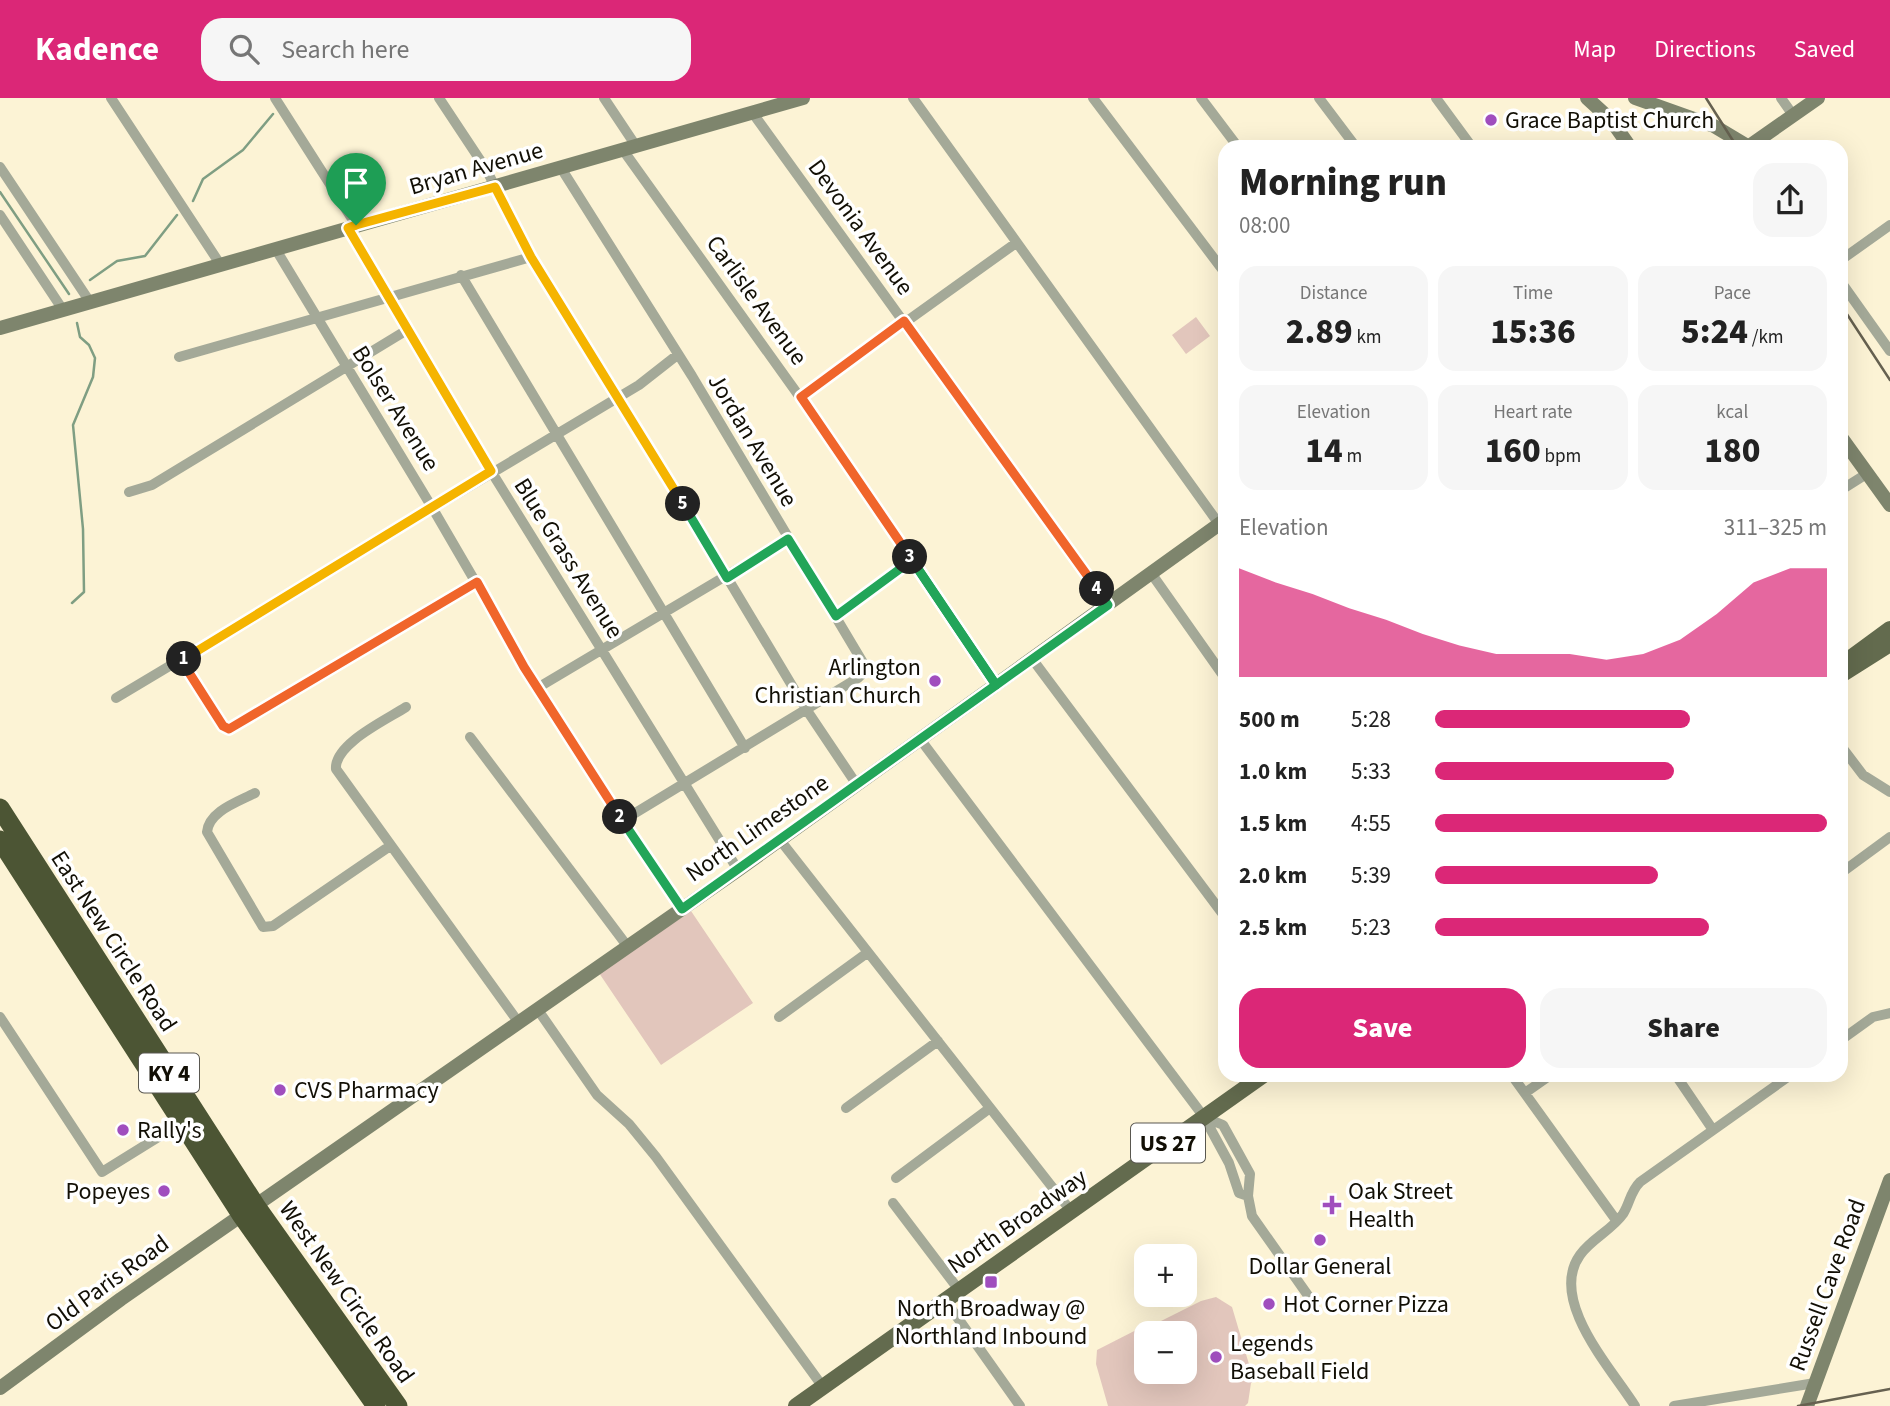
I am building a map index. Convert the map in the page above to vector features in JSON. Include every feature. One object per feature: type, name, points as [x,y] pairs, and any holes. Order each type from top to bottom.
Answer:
[{"type":"highway","name":"East New Circle Road","points":[[0,808],[249,1211]]},
{"type":"highway","name":"East New Circle Road","points":[[0,840],[181,1123],[249,1211]]},
{"type":"highway","name":"West New Circle Road","points":[[249,1211],[376,1406]]},
{"type":"highway","name":"West New Circle Road","points":[[249,1211],[398,1406]]},
{"type":"main road","points":[[1848,660],[1890,629]]},
{"type":"main road","points":[[1848,670],[1890,643]]},
{"type":"main road","name":"North Broadway","points":[[796,1406],[1254,1082]]},
{"type":"street","points":[[111,98],[220,264]]},
{"type":"street","name":"Blue Grass Avenue","points":[[275,98],[352,226],[407,330],[491,471],[738,870]]},
{"type":"street","points":[[439,98],[495,187],[531,257],[619,397],[806,709],[857,785]]},
{"type":"street","name":"Carlisle Avenue","points":[[604,98],[629,148],[996,685]]},
{"type":"street","name":"Bryan Avenue","points":[[0,328],[561,168],[752,112],[773,102],[803,98]]},
{"type":"street","points":[[913,98],[1016,243],[1218,517]]},
{"type":"street","points":[[1093,98],[1218,264]]},
{"type":"street","points":[[1201,98],[1233,140]]},
{"type":"street","points":[[1319,98],[1351,140]]},
{"type":"street","points":[[1436,98],[1467,140]]},
{"type":"street","points":[[1587,98],[1611,120],[1625,140]]},
{"type":"street","points":[[1603,98],[1611,120]]},
{"type":"street","points":[[1635,98],[1714,127],[1736,140]]},
{"type":"street","points":[[1781,98],[1793,116]]},
{"type":"street","points":[[1758,140],[1818,98]]},
{"type":"street","name":"Devonia Avenue","points":[[752,112],[1108,605]]},
{"type":"street","points":[[0,167],[90,302]]},
{"type":"street","name":"Jordan Avenue","points":[[561,168],[676,356],[692,376],[864,663],[864,672],[745,748],[622,821]]},
{"type":"street","points":[[0,215],[63,310]]},
{"type":"street","points":[[1848,255],[1890,225]]},
{"type":"street","points":[[801,397],[1016,243]]},
{"type":"street","name":"Bolser Avenue","points":[[275,248],[539,687],[622,821],[682,909]]},
{"type":"street","points":[[179,357],[531,257]]},
{"type":"street","points":[[461,275],[745,748]]},
{"type":"street","points":[[1848,292],[1889,349]]},
{"type":"street","points":[[129,492],[152,485],[407,330]]},
{"type":"street","points":[[116,698],[433,509],[491,471],[619,397],[676,356]]},
{"type":"street","points":[[1848,446],[1890,505]]},
{"type":"street","points":[[1848,486],[1868,473]]},
{"type":"street","name":"North Limestone","points":[[249,1211],[738,870],[1218,525]]},
{"type":"street","points":[[539,687],[727,578],[788,539]]},
{"type":"street","points":[[836,616],[912,560]]},
{"type":"street","points":[[1151,573],[1218,668]]},
{"type":"street","points":[[181,660],[223,726],[229,729],[477,582]]},
{"type":"street","points":[[1033,660],[1218,908]]},
{"type":"street","points":[[406,708],[343,748],[336,760],[336,769],[519,1024]]},
{"type":"street","points":[[470,737],[628,947]]},
{"type":"street","points":[[920,739],[1204,1117],[1223,1125],[1250,1174],[1248,1196],[1252,1216],[1314,1304]]},
{"type":"street","points":[[1848,755],[1863,775],[1890,792]]},
{"type":"street","points":[[255,793],[218,814],[210,821],[207,832],[263,927],[273,926],[390,846]]},
{"type":"street","points":[[1848,868],[1890,837]]},
{"type":"street","points":[[780,840],[1071,1211]]},
{"type":"street","points":[[779,1017],[867,953]]},
{"type":"street","points":[[538,1010],[597,1095],[629,1124],[656,1157],[823,1387]]},
{"type":"street","points":[[1848,1035],[1873,1017],[1890,1013]]},
{"type":"street","points":[[0,1017],[102,1172],[181,1123]]},
{"type":"street","points":[[845,1108],[938,1041]]},
{"type":"street","points":[[1517,1082],[1616,1220]]},
{"type":"street","points":[[1525,1093],[1541,1082]]},
{"type":"street","points":[[1681,1082],[1713,1129]]},
{"type":"street","points":[[1635,1406],[1576,1312],[1570,1295],[1571,1276],[1579,1256],[1624,1211],[1630,1193],[1640,1182],[1781,1082]]},
{"type":"street","points":[[896,1178],[990,1108]]},
{"type":"street","name":"Russell Cave Road","points":[[1807,1406],[1890,1180]]},
{"type":"street","points":[[893,1203],[1020,1406]]},
{"type":"street","name":"Old Paris Road","points":[[0,1388],[121,1299],[249,1211]]},
{"type":"street","points":[[1674,1406],[1815,1383]]},
{"type":"shaded area","points":[[1196,317],[1210,336],[1186,354],[1172,335]]},
{"type":"shaded area","points":[[691,911],[753,1003],[661,1065],[599,973]]},
{"type":"shaded area","name":"Legends Baseball Field","points":[[1216,1297],[1232,1307],[1254,1381],[1251,1383],[1248,1403],[1245,1406],[1108,1406],[1096,1364],[1097,1350],[1134,1331],[1134,1384],[1197,1384],[1197,1321],[1161,1321],[1189,1307],[1197,1307],[1197,1303]]},
{"type":"waterway","points":[[193,201],[203,179],[243,150],[273,114]]},
{"type":"waterway","points":[[0,192],[69,294]]},
{"type":"waterway","points":[[90,280],[117,261],[145,256],[177,215]]},
{"type":"waterway","points":[[72,603],[84,592],[83,529],[73,425],[93,377],[95,358],[89,345],[80,337],[77,323]]},
{"type":"railway","points":[[1706,98],[1733,140]]},
{"type":"railway","points":[[1848,316],[1890,380]]},
{"type":"railway","points":[[1798,1406],[1890,1389]]},
{"type":"place","name":"Grace Baptist Church","points":[[1491,120]]},
{"type":"place","name":"Arlington Christian Church","points":[[935,681]]},
{"type":"place","name":"CVS Pharmacy","points":[[280,1090]]},
{"type":"place","name":"Rally's","points":[[123,1130]]},
{"type":"place","name":"Popeyes","points":[[164,1191]]},
{"type":"place","name":"Oak Street Health","points":[[1332,1205]]},
{"type":"place","name":"Dollar General","points":[[1320,1240]]},
{"type":"place","name":"North Broadway @ Northland Inbound","points":[[991,1282]]},
{"type":"place","name":"Hot Corner Pizza","points":[[1269,1304]]},
{"type":"place","name":"Legends Baseball Field","points":[[1216,1357]]},
{"type":"route","points":[[356,225],[348,228],[491,471],[433,509],[181,660],[226,729],[238,726],[477,582],[524,667],[546,697],[622,821],[682,909],[996,685],[862,484],[801,397],[904,321],[1108,605],[996,685],[912,560],[836,616],[788,539],[727,578],[619,397],[531,257],[498,198],[495,187],[356,225]]}]
